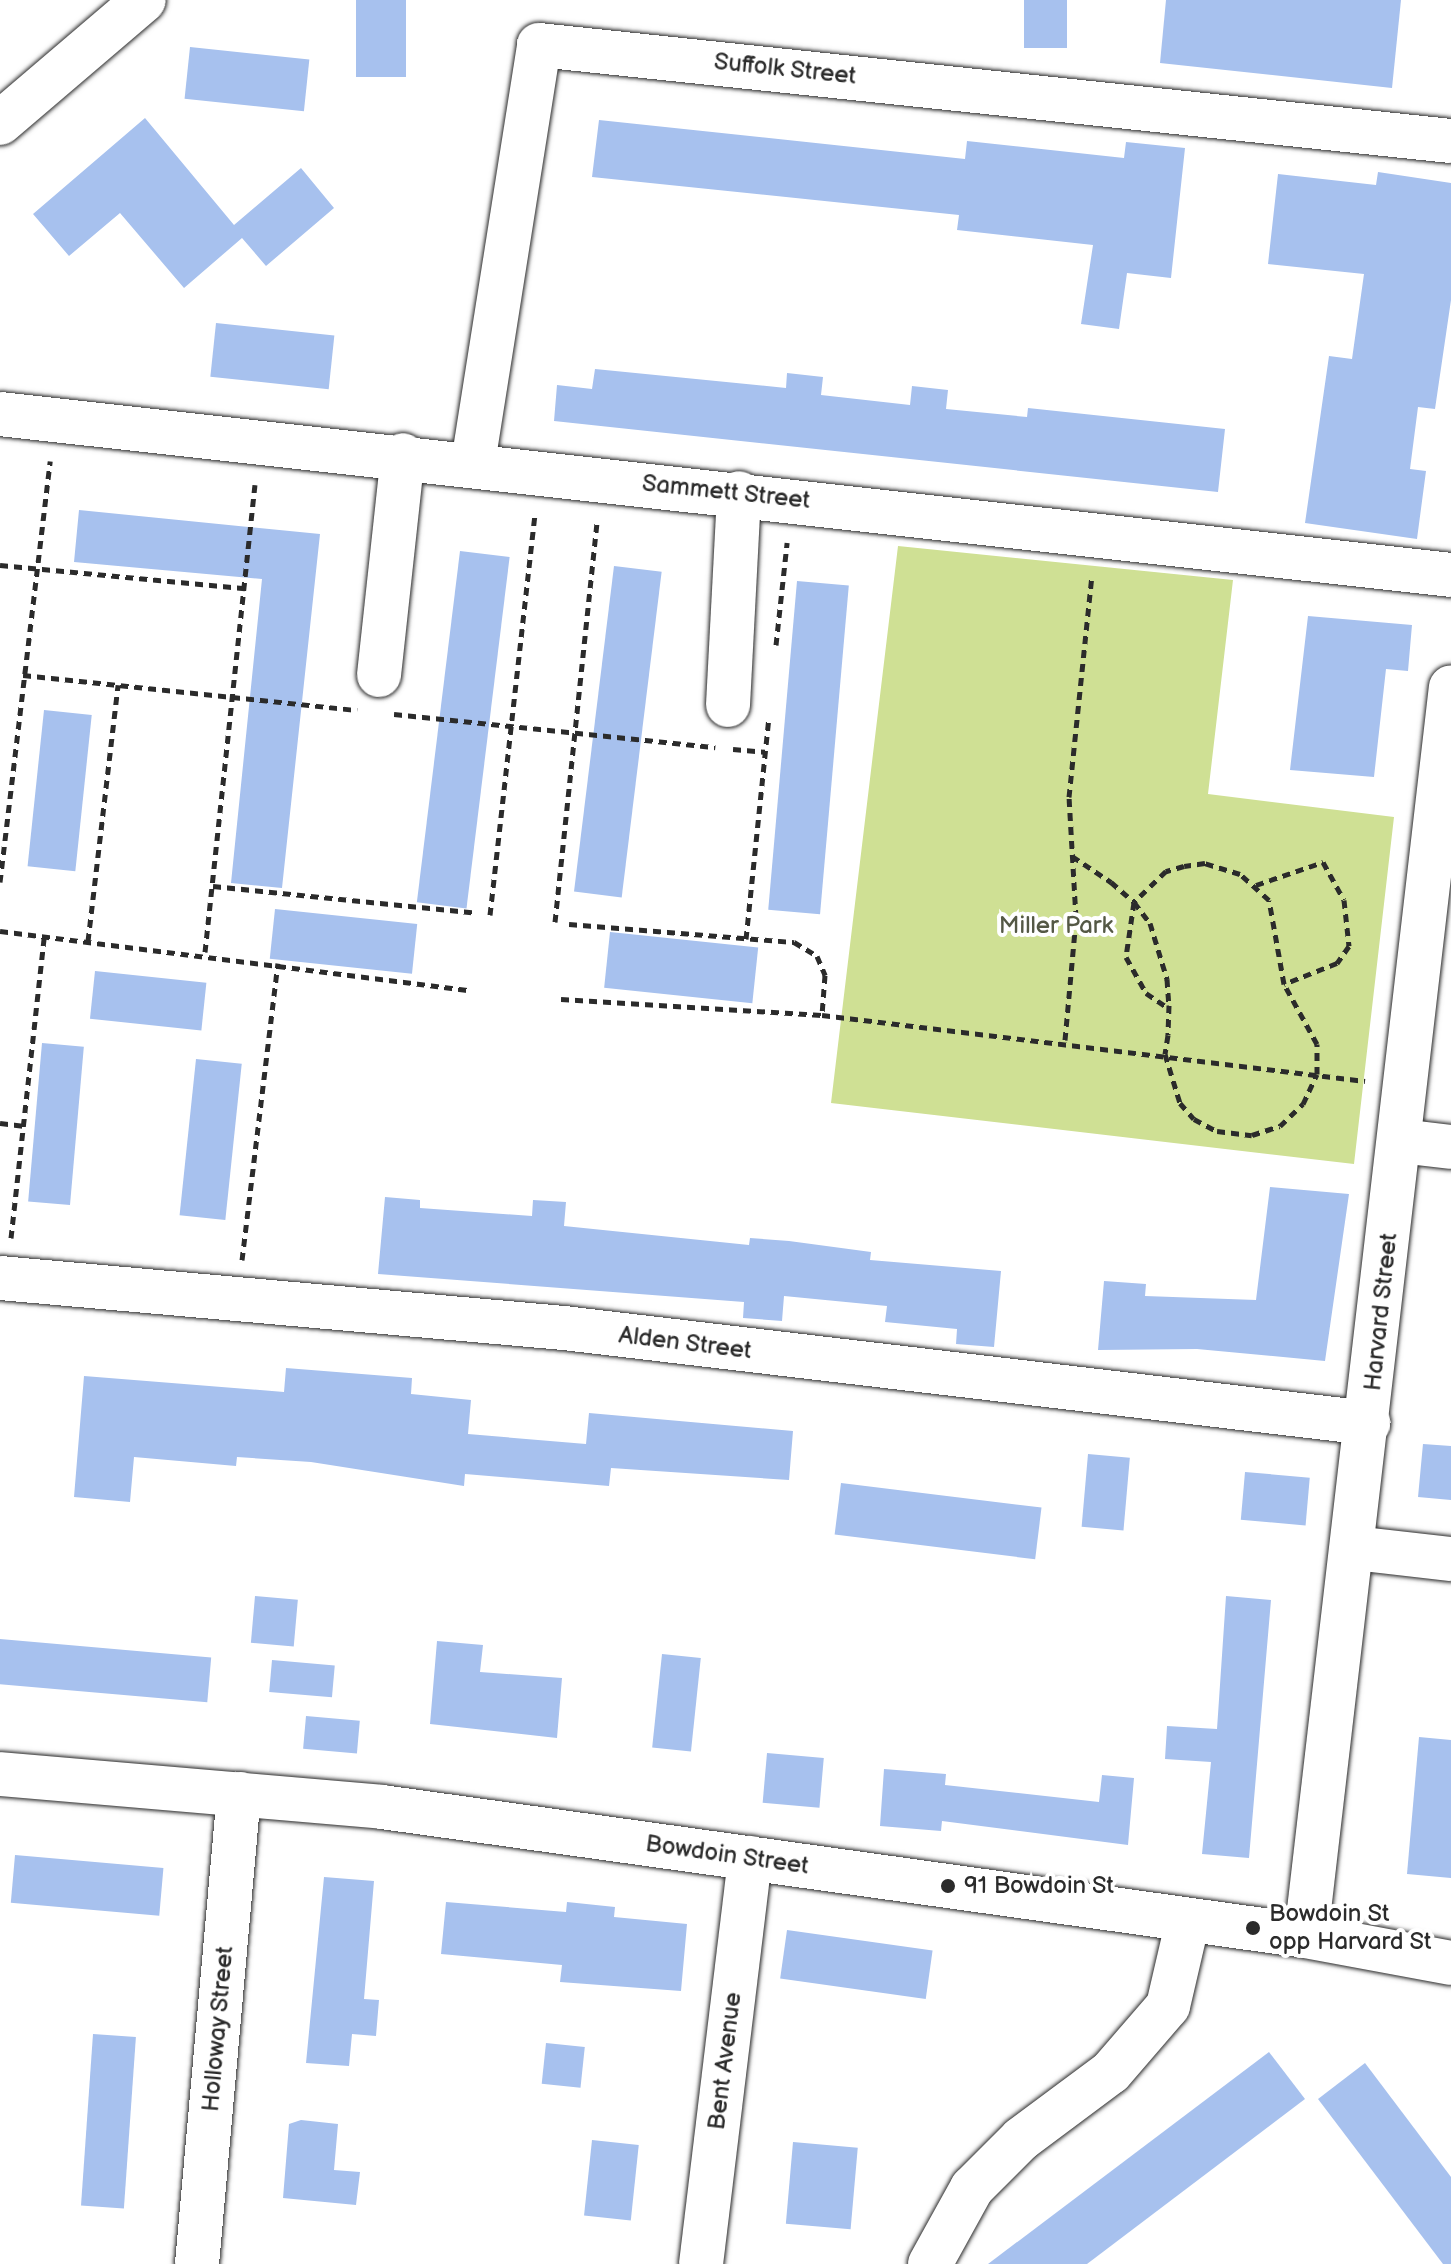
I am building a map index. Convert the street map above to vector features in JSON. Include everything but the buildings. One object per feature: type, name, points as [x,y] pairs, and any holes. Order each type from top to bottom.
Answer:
[{"type":"street","points":[[0,123],[144,0]]},
{"type":"street","name":"Suffolk Street","points":[[473,463],[539,45],[1451,141]]},
{"type":"street","name":"Sammett Street","points":[[0,414],[403,455],[1451,575]]},
{"type":"street","points":[[379,675],[403,455]]},
{"type":"street","points":[[728,705],[739,493]]},
{"type":"street","name":"Harvard Street","points":[[1306,1936],[1354,1548],[1451,687]]},
{"type":"street","points":[[1400,1141],[1451,1147]]},
{"type":"street","name":"Alden Street","points":[[3,1279],[564,1328],[1368,1423]]},
{"type":"street","points":[[1354,1548],[1451,1559]]},
{"type":"street","name":"Bowdoin Street","points":[[0,1774],[239,1794],[750,1858],[1306,1936],[1451,1963]]},
{"type":"street","name":"Holloway Street","points":[[197,2264],[239,1794]]},
{"type":"street","name":"Bent Avenue","points":[[701,2264],[750,1858]]},
{"type":"street","points":[[930,2264],[972,2188],[1021,2139],[1111,2072],[1168,2006],[1188,1920]]},
{"type":"path","points":[[0,882],[55,420]]},
{"type":"path","points":[[205,952],[260,440]]},
{"type":"path","points":[[490,915],[540,471]]},
{"type":"path","points":[[555,922],[601,480]]},
{"type":"path","points":[[1065,1040],[1076,918],[1069,797],[1096,532]]},
{"type":"path","points":[[0,565],[245,588]]},
{"type":"path","points":[[88,941],[118,685]]},
{"type":"path","points":[[1072,856],[1134,902],[1158,940],[1168,1008],[1165,1054],[1180,1103],[1217,1131],[1252,1135],[1280,1126],[1303,1104],[1317,1074],[1313,1031],[1284,984],[1279,928],[1256,885],[1223,867],[1195,864],[1166,871],[1134,902],[1126,957],[1146,993],[1168,1008]]},
{"type":"path","points":[[1256,885],[1323,862],[1344,900],[1349,946],[1337,963],[1284,984]]},
{"type":"path","points":[[213,886],[477,913]]},
{"type":"path","points":[[569,924],[794,942],[817,956],[825,975],[822,1015]]},
{"type":"path","points":[[0,931],[205,952],[467,990]]},
{"type":"path","points":[[3,1279],[25,1126],[44,937]]},
{"type":"path","points":[[237,1298],[278,963]]},
{"type":"path","points":[[561,999],[822,1015],[1065,1040],[1405,1087]]},
{"type":"path","points":[[0,1123],[25,1126]]},
{"type":"green space","name":"Miller Park","points":[[898,546],[1233,580],[1208,794],[1394,817],[1354,1164],[831,1103]]},
{"type":"place","name":"91 Bowdoin St","points":[[948,1886]]},
{"type":"place","name":"Bowdoin St opp Harvard St","points":[[1253,1928]]}]
